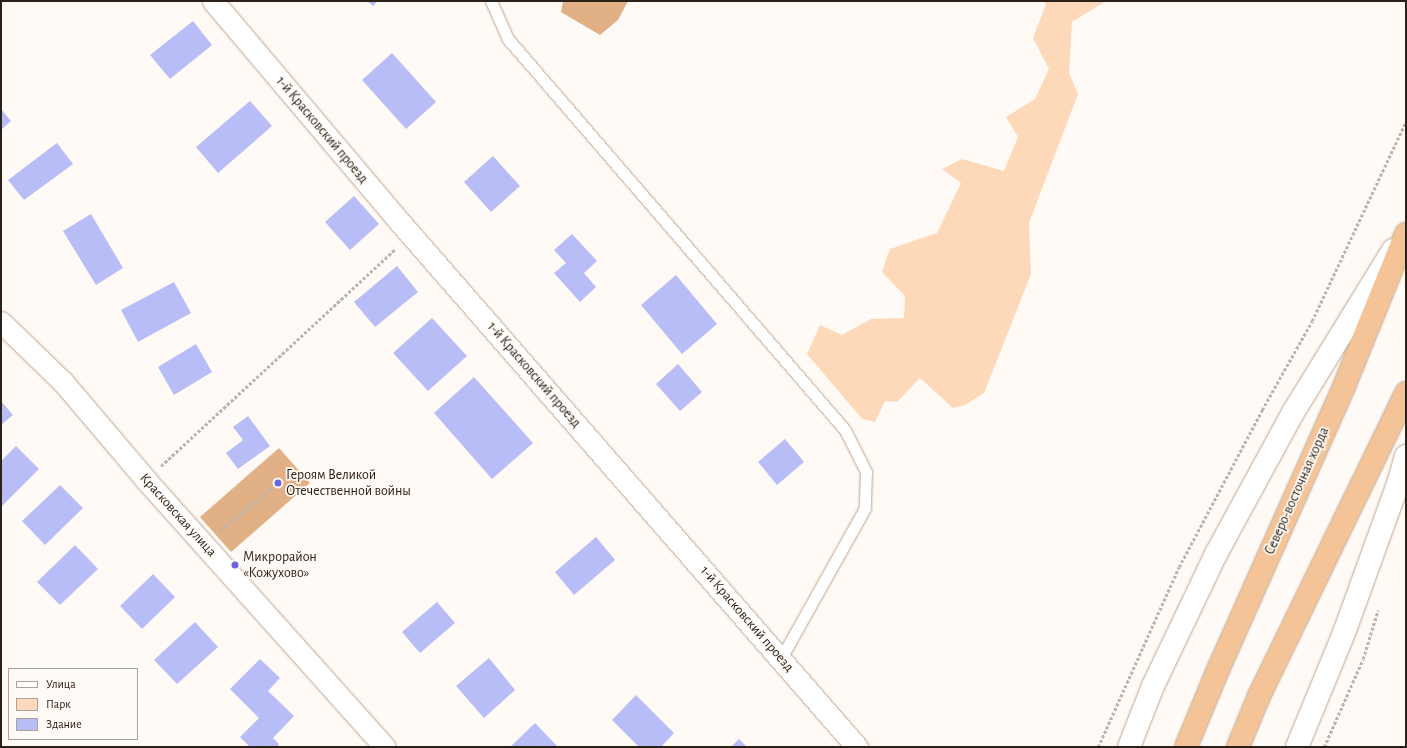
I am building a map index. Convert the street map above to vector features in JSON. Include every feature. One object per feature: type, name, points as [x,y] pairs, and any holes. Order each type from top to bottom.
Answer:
[{"type":"highway","name":"Северо-восточная хорда","points":[[1186,747],[1217,672],[1345,384],[1406,234]]},
{"type":"highway","points":[[1238,747],[1259,696],[1406,393]]},
{"type":"street","name":"1-й Красковский проезд","points":[[213,1],[411,234],[781,658],[856,747]]},
{"type":"street","points":[[1129,747],[1153,686],[1217,552],[1294,411],[1406,229]]},
{"type":"street","name":"Красковская улица","points":[[1,322],[63,382],[146,480],[385,747]]},
{"type":"street","points":[[1297,747],[1344,633],[1398,484],[1406,456]]},
{"type":"lane","points":[[491,1],[508,39],[845,430],[866,472],[865,508],[781,658]]},
{"type":"path","points":[[1098,747],[1179,567],[1258,417],[1312,321],[1406,121]]},
{"type":"path","points":[[146,480],[411,234]]},
{"type":"path","points":[[216,535],[278,483]]},
{"type":"green space","points":[[1044,1],[1106,1],[1072,22],[1069,73],[1078,94],[1029,223],[1031,274],[984,393],[965,405],[953,408],[920,378],[897,402],[885,401],[875,422],[862,419],[807,354],[820,325],[842,335],[871,319],[904,318],[905,296],[882,272],[890,249],[937,233],[961,183],[942,169],[962,159],[1004,171],[1018,137],[1006,117],[1035,99],[1049,69],[1033,38],[1046,4]]},
{"type":"shaded area","points":[[563,1],[628,1],[618,20],[600,35],[561,12]]},
{"type":"shaded area","points":[[279,448],[310,483],[231,552],[200,517]]},
{"type":"building","points":[[367,1],[378,1],[373,6]]},
{"type":"building","points":[[193,21],[212,45],[170,79],[150,55]]},
{"type":"building","points":[[392,53],[436,102],[406,129],[362,80]]},
{"type":"building","points":[[250,101],[272,126],[218,173],[196,147]]},
{"type":"building","points":[[1,109],[11,121],[1,130]]},
{"type":"building","points":[[57,143],[73,164],[24,200],[8,180]]},
{"type":"building","points":[[493,156],[520,186],[491,212],[464,182]]},
{"type":"building","points":[[354,196],[379,224],[350,250],[325,222]]},
{"type":"building","points":[[91,214],[123,268],[96,285],[63,231]]},
{"type":"building","points":[[572,234],[597,261],[584,273],[596,287],[580,302],[554,273],[566,263],[554,250]]},
{"type":"building","points":[[397,266],[418,292],[375,327],[354,302]]},
{"type":"building","points":[[676,275],[717,324],[682,354],[641,305]]},
{"type":"building","points":[[174,282],[191,313],[138,342],[121,310]]},
{"type":"building","points":[[432,318],[467,356],[428,391],[393,353]]},
{"type":"building","points":[[196,344],[212,372],[174,395],[158,367]]},
{"type":"building","points":[[678,364],[702,392],[680,411],[656,384]]},
{"type":"building","points":[[474,377],[533,443],[492,479],[434,413]]},
{"type":"building","points":[[1,401],[13,415],[1,425]]},
{"type":"building","points":[[248,416],[270,446],[238,469],[226,453],[243,440],[233,427]]},
{"type":"building","points":[[785,439],[804,462],[777,485],[758,462]]},
{"type":"building","points":[[16,446],[39,469],[2,506],[1,461]]},
{"type":"building","points":[[60,485],[83,508],[45,545],[22,521]]},
{"type":"building","points":[[596,537],[615,560],[574,595],[555,572]]},
{"type":"building","points":[[75,545],[98,569],[60,605],[37,582]]},
{"type":"building","points":[[153,574],[175,597],[142,629],[120,606]]},
{"type":"building","points":[[437,602],[455,623],[420,653],[402,632]]},
{"type":"building","points":[[195,622],[218,647],[177,684],[154,660]]},
{"type":"building","points":[[489,658],[515,690],[484,718],[456,686]]},
{"type":"building","points":[[260,659],[280,678],[268,691],[294,716],[273,738],[279,744],[277,747],[250,747],[240,737],[259,718],[230,689]]},
{"type":"building","points":[[636,695],[674,733],[661,747],[639,747],[612,720]]},
{"type":"building","points":[[535,723],[558,747],[510,747]]},
{"type":"building","points":[[739,739],[747,747],[731,747]]},
{"type":"place","name":"Героям Великой Отечественной войны","points":[[278,483]]},
{"type":"place","name":"Микрорайон «Кожухово»","points":[[235,565]]}]
